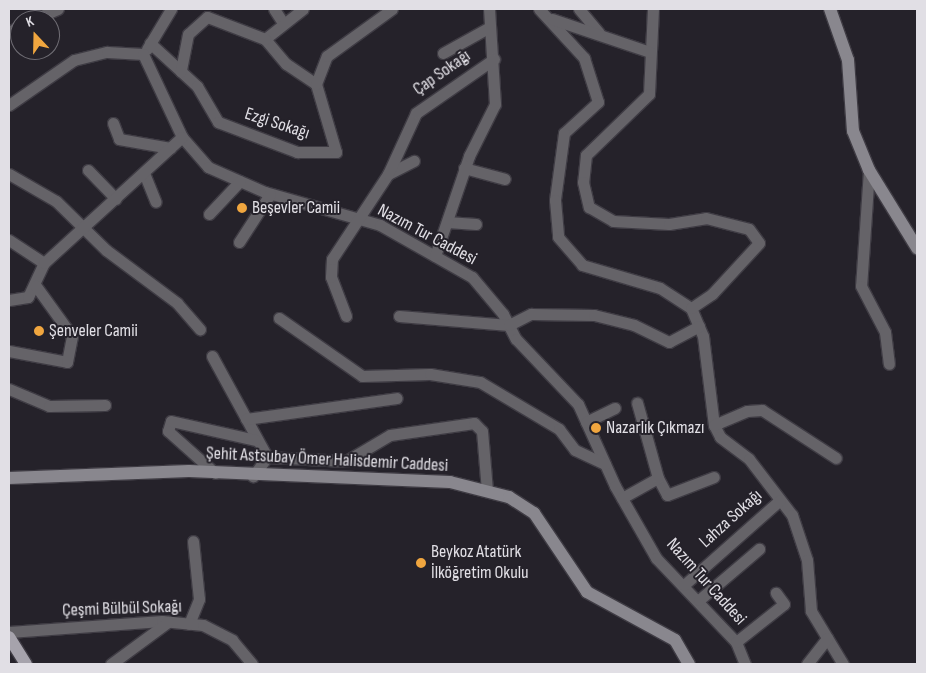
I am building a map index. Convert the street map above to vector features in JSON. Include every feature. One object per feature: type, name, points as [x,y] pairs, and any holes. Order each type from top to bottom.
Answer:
[{"type":"main road","points":[[9,637],[26,664]]},
{"type":"street","points":[[9,105],[74,60],[108,52],[143,54],[171,9]]},
{"type":"street","points":[[274,9],[283,23]]},
{"type":"street","points":[[265,39],[303,9]]},
{"type":"street","points":[[180,71],[188,34],[207,17],[265,39],[286,64],[316,84],[327,56],[392,9]]},
{"type":"street","points":[[435,256],[464,168],[495,104],[494,58],[488,28],[489,9]]},
{"type":"street","points":[[539,9],[552,19],[584,58],[598,102],[564,133],[555,200],[558,238],[582,265],[660,288],[691,308],[699,326],[714,425],[720,437],[749,459],[792,516],[808,560],[811,611],[843,664]]},
{"type":"street","points":[[579,9],[599,33]]},
{"type":"street","points":[[653,9],[649,94],[586,155],[583,182],[589,207],[613,221],[669,224],[706,218],[749,228],[759,243],[712,294],[691,308]]},
{"type":"street","points":[[830,9],[848,60],[853,131],[868,170],[917,248]]},
{"type":"street","points":[[552,19],[599,33],[650,52]]},
{"type":"street","points":[[443,53],[488,28]]},
{"type":"street","name":"Ezgi Sokağı","points":[[150,43],[197,86],[218,122],[297,152],[336,152],[316,84]]},
{"type":"street","name":"Nazım Tur Caddesi","points":[[143,54],[182,137],[208,167],[270,194],[380,225],[472,277],[516,339],[578,404],[622,498],[656,558],[699,600],[736,642],[745,664]]},
{"type":"street","name":"Çap Sokağı","points":[[346,316],[331,276],[332,259],[356,218],[388,174],[416,113],[494,58]]},
{"type":"street","points":[[113,123],[119,139],[170,148]]},
{"type":"street","points":[[9,300],[28,297],[36,286],[44,262],[116,199],[182,137]]},
{"type":"street","name":"Çap Sokağı","points":[[388,174],[414,161]]},
{"type":"street","points":[[464,168],[505,179]]},
{"type":"street","points":[[88,170],[116,199]]},
{"type":"street","points":[[868,170],[861,286],[885,332],[890,364]]},
{"type":"street","points":[[144,173],[156,202]]},
{"type":"street","points":[[9,174],[56,201],[81,228],[176,303],[200,328]]},
{"type":"street","points":[[209,214],[240,181]]},
{"type":"street","points":[[239,242],[270,194]]},
{"type":"street","points":[[447,222],[476,224]]},
{"type":"street","points":[[9,240],[44,262]]},
{"type":"street","points":[[9,351],[67,362],[72,336],[36,286]]},
{"type":"street","points":[[399,316],[508,326],[530,314],[594,315],[634,325],[670,342],[699,326]]},
{"type":"street","points":[[279,318],[362,376],[430,374],[480,382],[560,429],[575,450],[605,464]]},
{"type":"street","points":[[212,356],[246,419],[255,440],[267,457]]},
{"type":"street","points":[[9,389],[49,406],[105,405]]},
{"type":"street","points":[[246,419],[397,398]]},
{"type":"street","points":[[636,403],[658,478],[667,495],[714,477]]},
{"type":"street","points":[[586,422],[615,408]]},
{"type":"street","points":[[714,425],[748,411],[762,410],[836,458]]},
{"type":"street","points":[[215,473],[168,431],[171,421],[255,440]]},
{"type":"street","points":[[267,457],[346,461],[390,435],[474,423],[482,431],[487,491]]},
{"type":"street","points":[[253,476],[267,457]]},
{"type":"street","name":"Şehit Astsubay Ömer Halisdemir Caddesi","points":[[9,478],[215,473],[253,476],[450,482],[509,497],[534,513],[587,592],[675,640],[690,664]]},
{"type":"street","points":[[622,498],[658,478]]},
{"type":"street","name":"Lahza Sokağı","points":[[684,585],[780,500]]},
{"type":"street","points":[[190,624],[199,599],[193,541]]},
{"type":"street","points":[[699,600],[759,549]]},
{"type":"street","points":[[736,642],[784,604],[776,593]]},
{"type":"street","points":[[112,664],[168,622]]},
{"type":"street","name":"Çeşmi Bülbül Sokağı","points":[[9,632],[168,622],[203,625],[232,640],[252,664]]},
{"type":"street","points":[[808,664],[827,638]]},
{"type":"place","name":"Beşevler Camii","points":[[242,208]]},
{"type":"place","name":"Şenveler Camii","points":[[39,331]]},
{"type":"place","name":"Nazarlık Çıkmazı","points":[[596,428]]},
{"type":"place","name":"Beykoz Atatürk İlköğretim Okulu","points":[[421,563]]}]
